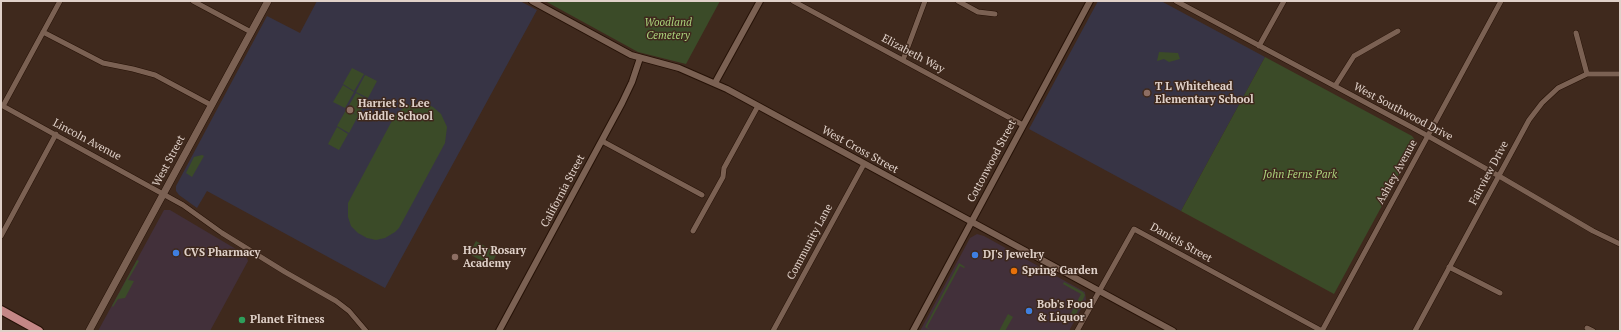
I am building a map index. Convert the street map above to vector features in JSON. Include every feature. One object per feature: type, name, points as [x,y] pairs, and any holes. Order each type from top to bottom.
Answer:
[{"type":"main road","name":"West Street","points":[[88,331],[268,1]]},
{"type":"main road","points":[[1,310],[39,331]]},
{"type":"street","points":[[2,105],[60,1]]},
{"type":"street","points":[[194,1],[251,32]]},
{"type":"street","name":"West Cross Street","points":[[532,1],[631,55],[673,66],[715,83],[1173,331]]},
{"type":"street","points":[[715,83],[760,1]]},
{"type":"street","name":"Elizabeth Way","points":[[793,1],[1023,125]]},
{"type":"street","points":[[903,60],[925,1]]},
{"type":"street","points":[[958,1],[978,12],[995,14]]},
{"type":"street","name":"Cottonwood Street","points":[[913,331],[1090,1]]},
{"type":"street","name":"West Southwood Drive","points":[[1176,1],[1428,136],[1593,231],[1620,244]]},
{"type":"street","points":[[1259,46],[1284,1]]},
{"type":"street","name":"Ashley Avenue","points":[[1322,331],[1501,1]]},
{"type":"street","points":[[1334,86],[1354,56],[1398,31]]},
{"type":"street","points":[[43,32],[103,63],[139,70],[155,76],[211,105]]},
{"type":"street","points":[[1576,33],[1587,74]]},
{"type":"street","name":"California Street","points":[[499,331],[628,92],[640,58]]},
{"type":"street","name":"Fairview Drive","points":[[1415,331],[1529,120],[1542,103],[1558,88],[1587,74],[1620,74]]},
{"type":"street","name":"Lincoln Avenue","points":[[2,105],[164,193],[207,223],[256,254],[336,301],[349,311],[366,331]]},
{"type":"street","points":[[694,231],[723,176],[724,168],[758,106]]},
{"type":"street","points":[[1,236],[56,134]]},
{"type":"street","points":[[602,141],[702,195]]},
{"type":"street","name":"Community Lane","points":[[773,331],[864,164]]},
{"type":"street","name":"Daniels Street","points":[[1077,331],[1134,229],[1322,331]]},
{"type":"street","points":[[1449,267],[1500,293]]},
{"type":"street","points":[[1587,328],[1593,331]]},
{"type":"shaded area","name":"Harriet S. Lee Middle School","points":[[317,1],[520,1],[537,10],[385,288],[207,191],[197,208],[179,195],[176,191],[176,186],[267,16],[300,33]]},
{"type":"shaded area","name":"T L Whitehead Elementary School","points":[[1098,1],[1161,1],[1265,57],[1181,211],[1029,129]]},
{"type":"shaded area","points":[[164,210],[170,210],[246,255],[248,261],[210,331],[98,331]]},
{"type":"shaded area","points":[[977,234],[984,236],[1085,292],[1086,300],[1069,331],[920,331],[970,238]]},
{"type":"green space","name":"Woodland Cemetery","points":[[545,1],[720,1],[686,64],[638,52]]},
{"type":"green space","points":[[1159,52],[1178,53],[1180,59],[1169,62],[1164,59],[1157,61]]},
{"type":"green space","name":"John Ferns Park","points":[[1265,57],[1412,136],[1415,140],[1415,145],[1334,294],[1181,211]]},
{"type":"green space","points":[[352,68],[364,74],[354,91],[343,84]]},
{"type":"green space","points":[[365,75],[377,81],[368,98],[356,92]]},
{"type":"green space","points":[[343,85],[354,92],[345,108],[333,102]]},
{"type":"green space","points":[[356,93],[367,99],[358,116],[347,109]]},
{"type":"green space","points":[[414,103],[427,104],[441,114],[447,127],[445,143],[399,228],[385,238],[376,240],[367,238],[358,233],[351,226],[348,217],[348,203],[394,117],[402,109]]},
{"type":"green space","points":[[346,110],[358,116],[349,133],[337,126]]},
{"type":"green space","points":[[337,127],[348,134],[339,150],[328,144]]},
{"type":"green space","points":[[204,156],[192,177],[186,173],[194,157]]},
{"type":"green space","points":[[476,241],[497,253],[491,266],[469,254]]},
{"type":"green space","points":[[137,260],[139,261],[128,280],[134,281],[125,298],[118,299],[113,307],[112,306]]},
{"type":"green space","points":[[959,263],[965,267],[960,266],[927,327],[931,330],[925,327]]},
{"type":"green space","points":[[1064,282],[1083,292],[1085,295],[1073,321],[1068,319],[1081,294],[1063,284]]},
{"type":"green space","points":[[1008,314],[1013,317],[1005,331],[999,331]]},
{"type":"place","name":"T L Whitehead Elementary School","points":[[1147,93]]},
{"type":"place","name":"Harriet S. Lee Middle School","points":[[350,110]]},
{"type":"place","name":"CVS Pharmacy","points":[[176,253]]},
{"type":"place","name":"DJ's Jewelry","points":[[975,255]]},
{"type":"place","name":"Holy Rosary Academy","points":[[455,257]]},
{"type":"place","name":"Spring Garden","points":[[1014,271]]},
{"type":"place","name":"Bob's Food & Liquor","points":[[1029,311]]},
{"type":"place","name":"Planet Fitness","points":[[242,320]]}]
